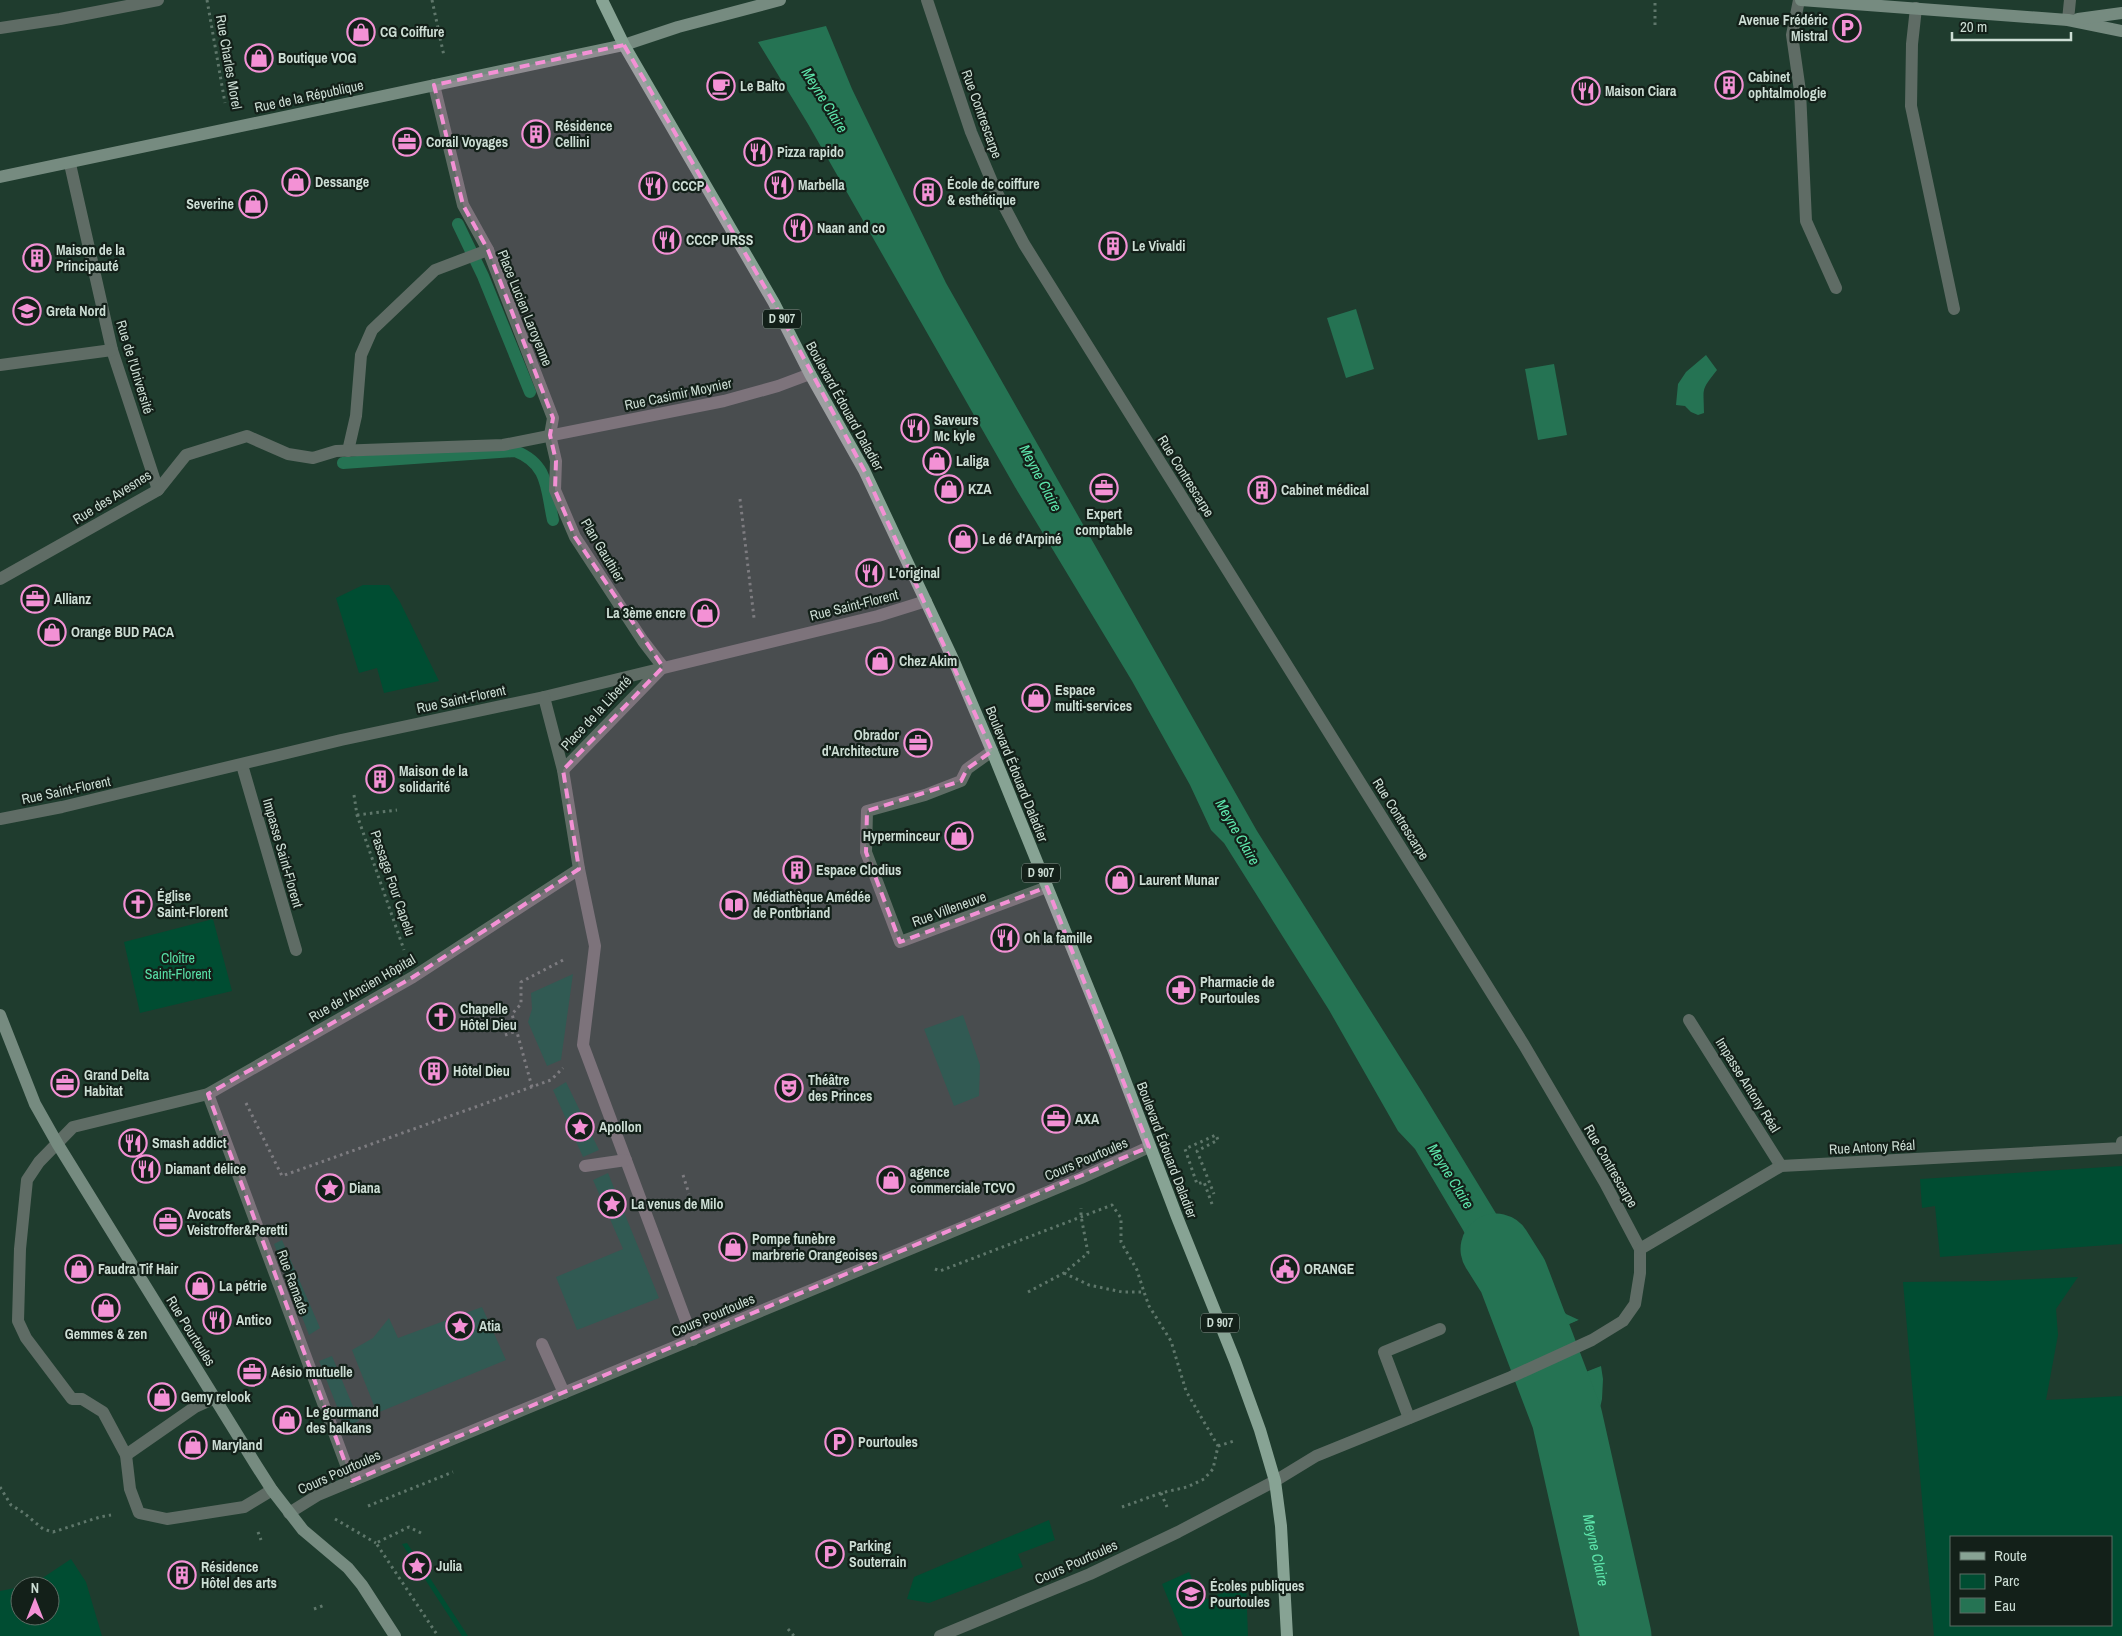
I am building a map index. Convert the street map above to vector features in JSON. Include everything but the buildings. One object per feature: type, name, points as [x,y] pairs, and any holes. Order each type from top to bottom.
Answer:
[{"type":"main road","name":"Boulevard Édouard Daladier","points":[[602,0],[624,45],[774,303],[810,374],[864,470],[926,601],[992,751],[1115,1054],[1149,1147],[1235,1361],[1260,1430],[1275,1481],[1281,1526],[1287,1636]]},
{"type":"main road","name":"Rue de la République","points":[[0,177],[70,164],[230,128],[624,45],[678,27],[780,0]]},
{"type":"main road","points":[[1800,0],[2068,20],[2122,31]]},
{"type":"main road","points":[[2068,20],[2122,13]]},
{"type":"main road","name":"Rue Pourtoules","points":[[0,1015],[35,1104],[57,1143],[272,1490],[304,1530],[348,1568],[362,1585],[395,1636]]},
{"type":"street","points":[[0,28],[60,19],[158,0]]},
{"type":"street","name":"Rue Contrescarpe","points":[[927,0],[971,132],[995,189],[1024,244],[1524,1045],[1605,1183],[1640,1249],[1640,1273],[1635,1304],[1623,1321],[1592,1340],[1511,1377],[1316,1456],[1275,1481]]},
{"type":"street","points":[[1800,0],[1792,35],[1800,91],[1806,221],[1836,288]]},
{"type":"street","points":[[2068,20],[2070,0]]},
{"type":"street","points":[[1916,8],[1912,44],[1911,106],[1954,309]]},
{"type":"street","points":[[434,85],[463,205],[488,250]]},
{"type":"street","name":"Rue de l'Université","points":[[70,164],[112,350],[158,490]]},
{"type":"street","name":"Place Lucien Laroyenne","points":[[348,451],[356,416],[361,355],[372,330],[435,270],[488,250],[553,418],[550,435]]},
{"type":"street","points":[[0,365],[112,350]]},
{"type":"street","name":"Rue Casimir Moynier","points":[[550,435],[724,401],[788,383],[810,374]]},
{"type":"street","points":[[348,451],[503,445],[550,435]]},
{"type":"street","name":"Plan Gauthier","points":[[550,435],[556,461],[555,490],[575,537],[643,642],[663,667]]},
{"type":"street","name":"Rue des Avesnes","points":[[0,580],[158,490],[186,454],[247,436],[288,454],[313,458],[336,451],[348,451]]},
{"type":"street","name":"Rue Saint-Florent","points":[[0,819],[242,765],[341,740],[544,696],[878,616],[926,601]]},
{"type":"street","name":"Place de la Liberté","points":[[563,770],[663,667]]},
{"type":"street","name":"Place de la Liberté","points":[[544,696],[563,770]]},
{"type":"street","name":"Rue Villeneuve","points":[[992,751],[967,769],[961,781],[925,795],[867,810],[866,852],[900,942],[1047,887]]},
{"type":"street","name":"Impasse Saint-Florent","points":[[242,765],[296,950]]},
{"type":"street","points":[[563,770],[579,869],[595,946],[583,1045],[693,1340]]},
{"type":"street","name":"Rue de l'Ancien Hôpital","points":[[126,1455],[104,1412],[82,1399],[72,1399],[26,1338],[18,1321],[20,1249],[27,1180],[40,1162],[73,1127],[208,1094],[413,977],[579,869]]},
{"type":"street","name":"Impasse Antony Réal","points":[[1689,1020],[1782,1166]]},
{"type":"street","name":"Rue Ramade","points":[[208,1094],[352,1481]]},
{"type":"street","name":"Rue Antony Réal","points":[[1640,1249],[1782,1166],[2122,1148],[2122,1142]]},
{"type":"street","name":"Cours Pourtoules","points":[[289,1512],[318,1495],[1081,1178],[1149,1147]]},
{"type":"street","points":[[585,1166],[626,1160]]},
{"type":"street","points":[[1409,1418],[1384,1352],[1440,1329]]},
{"type":"street","points":[[542,1344],[564,1392]]},
{"type":"street","points":[[215,1398],[195,1407],[126,1455],[130,1489],[139,1512],[167,1519],[225,1510],[244,1506],[272,1490]]},
{"type":"street","name":"Cours Pourtoules","points":[[940,1636],[1090,1574],[1178,1532],[1275,1481]]},
{"type":"path","name":"Rue Charles Morel","points":[[207,0],[230,128]]},
{"type":"path","points":[[432,0],[450,81]]},
{"type":"path","points":[[1654,25],[1655,0]]},
{"type":"path","points":[[740,499],[758,644]]},
{"type":"path","name":"Passage Four Capelu","points":[[354,795],[357,814],[413,977]]},
{"type":"path","points":[[357,814],[397,810]]},
{"type":"path","points":[[532,1087],[512,1014],[521,1004],[521,982],[595,946]]},
{"type":"path","points":[[505,1035],[517,1031]]},
{"type":"path","points":[[232,1079],[282,1176],[551,1080]]},
{"type":"path","points":[[1210,1196],[1215,1193],[1197,1151],[1218,1140],[1216,1135],[1185,1149],[1197,1184],[1204,1182],[1212,1204]]},
{"type":"path","points":[[682,1175],[689,1194]]},
{"type":"path","points":[[1028,1292],[1064,1272],[1088,1253],[1081,1216],[1081,1199]]},
{"type":"path","points":[[1081,1216],[1112,1205],[1121,1218],[1121,1242],[1137,1270],[1149,1306],[1171,1341],[1186,1391],[1218,1446],[1213,1469],[1204,1479],[1187,1487],[1161,1493],[1122,1507]]},
{"type":"path","points":[[1064,1272],[1089,1285],[1122,1292],[1144,1292]]},
{"type":"path","points":[[1218,1446],[1236,1440]]},
{"type":"path","points":[[0,1488],[11,1505],[24,1512],[43,1529],[53,1532],[100,1516],[139,1512]]},
{"type":"path","points":[[1161,1493],[1167,1506]]},
{"type":"path","points":[[332,1516],[376,1543],[438,1636]]},
{"type":"path","points":[[376,1543],[410,1527],[421,1533]]},
{"type":"path","points":[[258,1532],[262,1540]]},
{"type":"path","points":[[314,1609],[325,1605]]},
{"type":"path","points":[[788,1628],[794,1636]]},
{"type":"highlighted area","points":[[624,45],[774,303],[864,470],[992,751],[967,769],[961,781],[867,811],[866,852],[900,942],[1047,887],[1149,1147],[352,1481],[208,1094],[413,977],[579,869],[563,770],[663,667],[575,537],[555,490],[556,461],[550,435],[553,418],[488,250],[463,205],[434,85]]},
{"type":"green space","points":[[363,585],[389,585],[400,602],[439,681],[384,693],[377,668],[359,673],[336,598]]},
{"type":"green space","name":"Cloître Saint-Florent","points":[[213,919],[232,991],[140,1013],[124,942]]},
{"type":"green space","points":[[573,974],[561,1060],[547,1066],[528,1022],[532,1009],[531,993]]},
{"type":"green space","points":[[963,1015],[980,1065],[979,1096],[954,1106],[924,1029]]},
{"type":"green space","points":[[566,1082],[599,1150],[583,1157],[553,1090]]},
{"type":"green space","points":[[2122,1166],[2122,1244],[1940,1257],[1935,1206],[1922,1208],[1920,1179]]},
{"type":"green space","points":[[608,1173],[659,1298],[577,1330],[556,1277],[623,1249],[593,1180]]},
{"type":"green space","points":[[282,1240],[320,1328],[309,1335],[274,1244]]},
{"type":"green space","points":[[2078,1277],[2056,1309],[2058,1335],[2046,1400],[2122,1396],[2122,1636],[1934,1636],[1903,1282]]},
{"type":"green space","points":[[482,1307],[506,1360],[377,1413],[352,1350],[373,1338],[389,1318],[398,1338]]},
{"type":"green space","points":[[332,1356],[359,1421],[345,1427],[319,1361]]},
{"type":"green space","points":[[1049,1520],[1055,1540],[1018,1554],[1023,1567],[929,1603],[907,1599],[914,1577]]},
{"type":"green space","points":[[407,1543],[468,1636],[462,1636],[402,1544]]},
{"type":"green space","points":[[71,1559],[86,1582],[102,1636],[0,1636],[0,1591],[10,1589],[10,1626],[60,1626],[60,1576],[46,1576]]},
{"type":"green space","points":[[1189,1572],[1202,1601],[1246,1583],[1248,1636],[1183,1636],[1162,1584]]},
{"type":"water","points":[[826,26],[852,89],[946,283],[1257,831],[1422,1092],[1531,1271],[1566,1314],[1579,1320],[1508,1351],[1489,1281],[1463,1230],[1415,1149],[1398,1131],[1329,1010],[1224,843],[1211,830],[1190,785],[1132,681],[1015,487],[808,124],[758,42]]},
{"type":"water","points":[[1356,309],[1374,369],[1346,378],[1327,318]]},
{"type":"water","points":[[1706,355],[1717,370],[1705,386],[1704,413],[1698,415],[1691,412],[1685,406],[1676,405],[1678,384],[1686,372]]},
{"type":"water","points":[[1554,364],[1567,435],[1538,440],[1525,369]]},
{"type":"water","points":[[1601,1366],[1603,1379],[1602,1399],[1597,1422],[1609,1494],[1623,1541],[1636,1570],[1646,1636],[1598,1636],[1561,1479],[1526,1395]]},
{"type":"pier","points":[[1579,1320],[1580,1323],[1509,1354],[1506,1352]]},
{"type":"pier","points":[[1600,1364],[1602,1365],[1523,1396],[1525,1393]]},
{"type":"waterway","points":[[458,224],[483,276],[530,392]]},
{"type":"waterway","points":[[343,463],[515,451],[526,456],[540,470],[547,488],[553,520]]},
{"type":"waterway","name":"Meyne Claire","points":[[1496,1249],[1513,1276],[1567,1418],[1616,1636]]},
{"type":"place","name":"Avenue Frédéric Mistral","points":[[1847,28]]},
{"type":"place","name":"CG Coiffure","points":[[361,32]]},
{"type":"place","name":"Boutique VOG","points":[[259,58]]},
{"type":"place","name":"Cabinet ophtalmologie","points":[[1729,85]]},
{"type":"place","name":"Le Balto","points":[[721,86]]},
{"type":"place","name":"Maison Ciara","points":[[1586,91]]},
{"type":"place","name":"Résidence Cellini","points":[[536,134]]},
{"type":"place","name":"Corail Voyages","points":[[407,142]]},
{"type":"place","name":"Pizza rapido","points":[[758,152]]},
{"type":"place","name":"Dessange","points":[[296,182]]},
{"type":"place","name":"Marbella","points":[[779,185]]},
{"type":"place","name":"CCCP","points":[[653,186]]},
{"type":"place","name":"École de coiffure & esthétique","points":[[928,192]]},
{"type":"place","name":"Severine","points":[[253,204]]},
{"type":"place","name":"Naan and co","points":[[798,228]]},
{"type":"place","name":"CCCP URSS","points":[[667,240]]},
{"type":"place","name":"Le Vivaldi","points":[[1113,246]]},
{"type":"place","name":"Maison de la Principauté","points":[[37,258]]},
{"type":"place","name":"Greta Nord","points":[[27,311]]},
{"type":"place","name":"Saveurs Mc kyle","points":[[915,428]]},
{"type":"place","name":"Laliga","points":[[937,461]]},
{"type":"place","name":"Expert comptable","points":[[1104,488]]},
{"type":"place","name":"KZA","points":[[949,489]]},
{"type":"place","name":"Cabinet médical","points":[[1262,490]]},
{"type":"place","name":"Le dé d'Arpiné","points":[[963,539]]},
{"type":"place","name":"L’original","points":[[870,573]]},
{"type":"place","name":"Allianz","points":[[35,599]]},
{"type":"place","name":"La 3ème encre","points":[[705,613]]},
{"type":"place","name":"Orange BUD PACA","points":[[52,632]]},
{"type":"place","name":"Chez Akim","points":[[880,661]]},
{"type":"place","name":"Espace multi-services","points":[[1036,698]]},
{"type":"place","name":"Obrador d'Architecture","points":[[918,743]]},
{"type":"place","name":"Maison de la solidarité","points":[[380,779]]},
{"type":"place","name":"Hyperminceur","points":[[959,836]]},
{"type":"place","name":"Espace Clodius","points":[[797,870]]},
{"type":"place","name":"Laurent Munar","points":[[1120,880]]},
{"type":"place","name":"Église Saint-Florent","points":[[138,904]]},
{"type":"place","name":"Médiathèque Amédée de Pontbriand","points":[[734,905]]},
{"type":"place","name":"Oh la famille","points":[[1005,938]]},
{"type":"place","name":"Pharmacie de Pourtoules","points":[[1181,990]]},
{"type":"place","name":"Chapelle Hôtel Dieu","points":[[441,1017]]},
{"type":"place","name":"Hôtel Dieu","points":[[434,1071]]},
{"type":"place","name":"Grand Delta Habitat","points":[[65,1083]]},
{"type":"place","name":"Théâtre des Princes","points":[[789,1088]]},
{"type":"place","name":"AXA","points":[[1056,1119]]},
{"type":"place","name":"Apollon","points":[[580,1127]]},
{"type":"place","name":"Smash addict","points":[[133,1143]]},
{"type":"place","name":"Diamant délice","points":[[146,1169]]},
{"type":"place","name":"agence commerciale TCVO","points":[[891,1180]]},
{"type":"place","name":"Diana","points":[[330,1188]]},
{"type":"place","name":"La venus de Milo","points":[[612,1204]]},
{"type":"place","name":"Avocats Veistroffer&Peretti","points":[[168,1222]]},
{"type":"place","name":"Pompe funèbre marbrerie Orangeoises","points":[[733,1247]]},
{"type":"place","name":"Faudra Tif Hair","points":[[79,1269]]},
{"type":"place","name":"ORANGE","points":[[1285,1269]]},
{"type":"place","name":"La pétrie","points":[[200,1286]]},
{"type":"place","name":"Gemmes & zen","points":[[106,1308]]},
{"type":"place","name":"Antico","points":[[217,1320]]},
{"type":"place","name":"Atia","points":[[460,1326]]},
{"type":"place","name":"Aésio mutuelle","points":[[252,1372]]},
{"type":"place","name":"Gemy relook","points":[[162,1397]]},
{"type":"place","name":"Le gourmand des balkans","points":[[287,1420]]},
{"type":"place","name":"Pourtoules","points":[[839,1442]]},
{"type":"place","name":"Maryland","points":[[193,1445]]},
{"type":"place","name":"Parking Souterrain","points":[[830,1554]]},
{"type":"place","name":"Julia","points":[[417,1566]]},
{"type":"place","name":"Résidence Hôtel des arts","points":[[182,1575]]},
{"type":"place","name":"Écoles publiques Pourtoules","points":[[1191,1594]]}]
